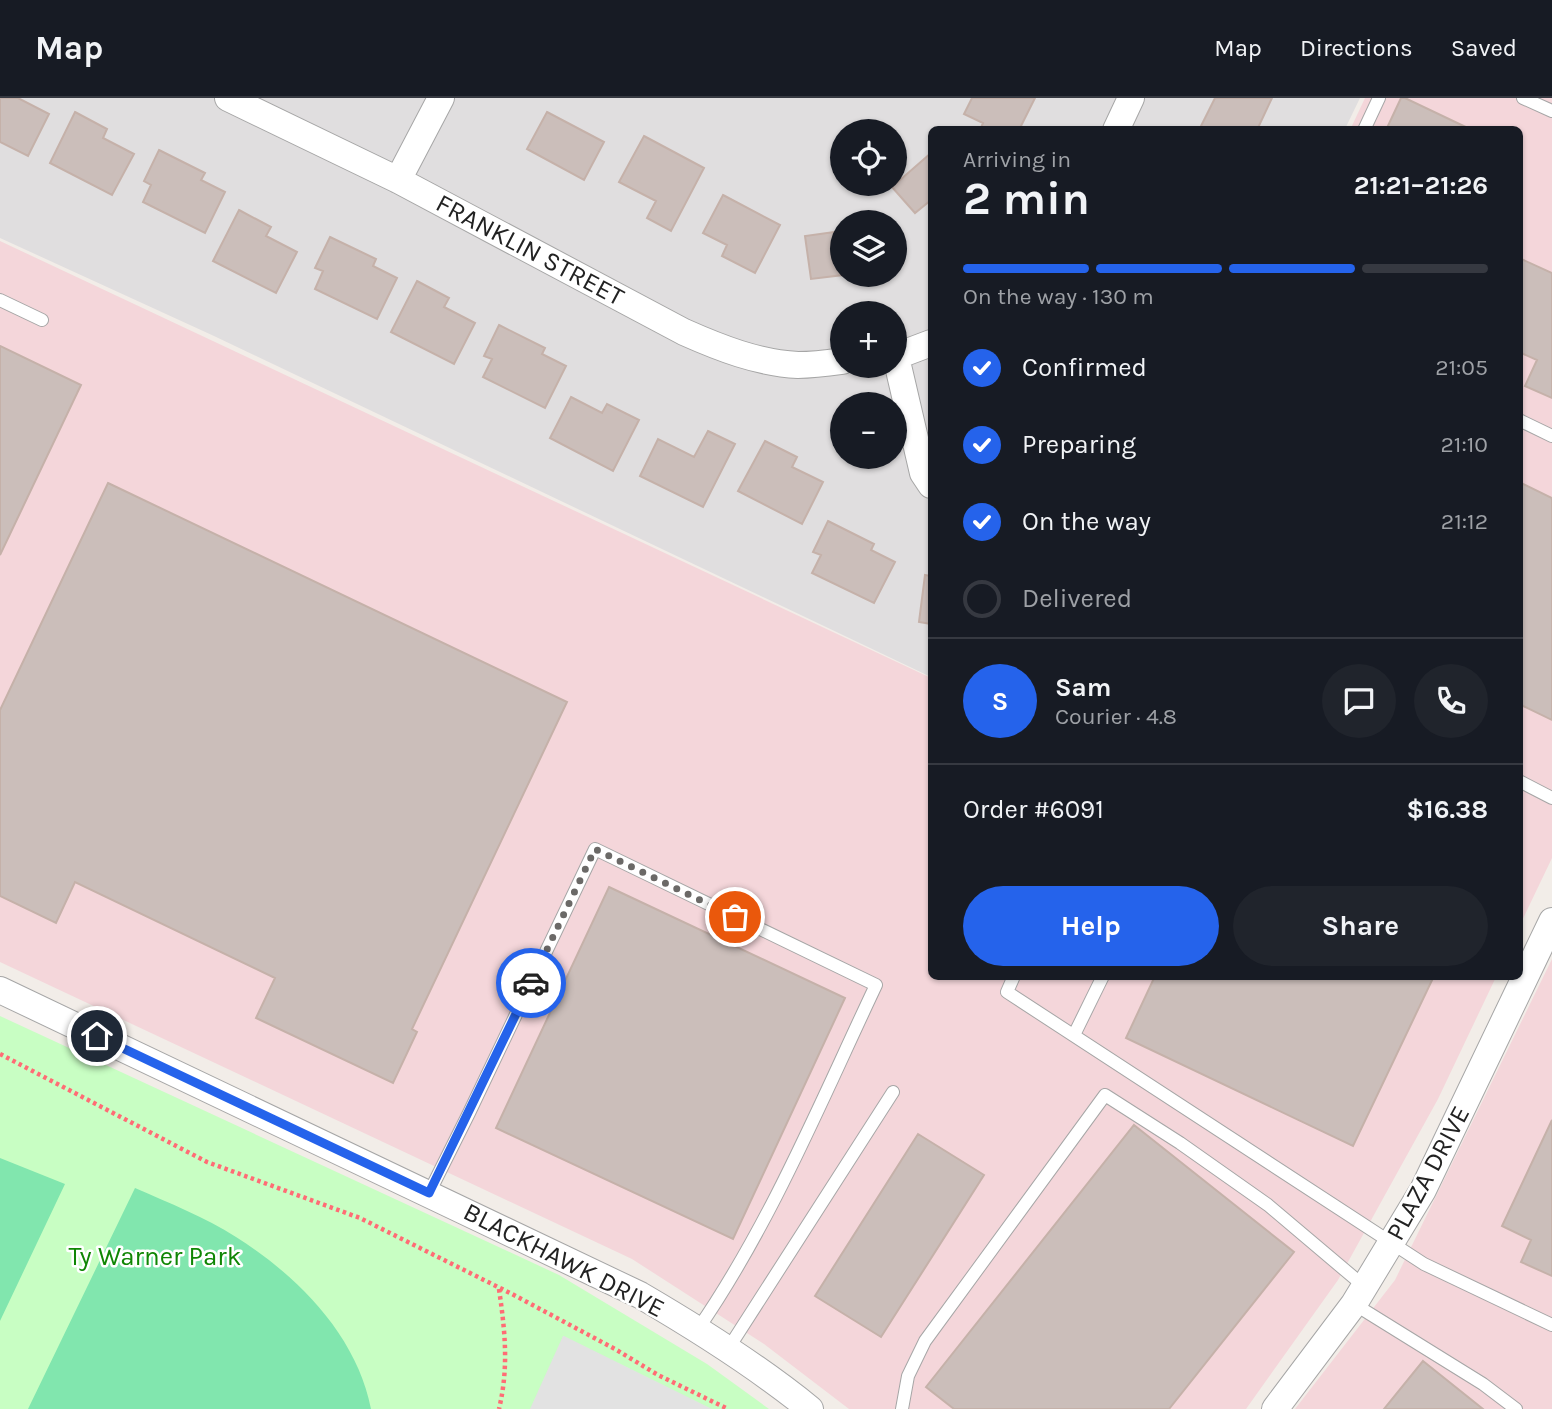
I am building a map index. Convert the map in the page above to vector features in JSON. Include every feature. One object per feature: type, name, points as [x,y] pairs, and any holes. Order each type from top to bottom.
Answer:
[{"type":"street","name":"FRANKLIN STREET","points":[[229,98],[398,180],[671,326],[720,348],[762,360],[799,365],[830,363]]},
{"type":"street","points":[[398,180],[441,98]]},
{"type":"street","points":[[1118,126],[1131,98]]},
{"type":"street","points":[[907,352],[928,344]]},
{"type":"street","points":[[900,378],[923,473],[928,480]]},
{"type":"street","name":"PLAZA DRIVE","points":[[1275,1409],[1359,1295],[1423,1190],[1552,921]]},
{"type":"street","name":"BLACKHAWK DRIVE","points":[[0,990],[593,1271],[698,1329],[810,1409]]},
{"type":"lane","points":[[1366,126],[1379,98]]},
{"type":"lane","points":[[1523,98],[1551,111],[1552,124]]},
{"type":"lane","points":[[0,300],[42,320]]},
{"type":"lane","points":[[1523,422],[1552,436]]},
{"type":"lane","points":[[1523,784],[1552,798]]},
{"type":"lane","points":[[429,1193],[595,849],[876,985],[778,1192],[724,1291],[698,1329]]},
{"type":"lane","points":[[1012,980],[1007,992],[1428,1266],[1552,1325]]},
{"type":"lane","points":[[1074,1035],[1101,980]]},
{"type":"lane","points":[[728,1349],[893,1092]]},
{"type":"lane","points":[[902,1409],[908,1376],[925,1340],[1105,1095],[1180,1143],[1268,1205],[1359,1295],[1516,1409]]},
{"type":"path","points":[[0,1054],[207,1162],[360,1218],[728,1409]]},
{"type":"path","points":[[499,1288],[506,1338],[506,1365],[499,1409]]},
{"type":"shaded area","points":[[0,98],[1360,98],[1346,126],[928,126],[928,676],[214,336],[0,238]]},
{"type":"shaded area","points":[[1365,98],[1552,98],[1552,858],[1523,919],[1523,126],[1352,126]]},
{"type":"shaded area","points":[[0,241],[928,677],[928,980],[1495,980],[1438,1099],[1338,1280],[1246,1409],[849,1409],[764,1344],[632,1259],[0,962]]},
{"type":"shaded area","points":[[1552,959],[1552,1409],[1295,1409],[1395,1280]]},
{"type":"shaded area","points":[[564,1336],[712,1409],[530,1409]]},
{"type":"green space","name":"Ty Warner Park","points":[[0,1016],[559,1275],[707,1364],[769,1409],[0,1409]]},
{"type":"green space","points":[[0,1158],[65,1184],[0,1321]]},
{"type":"green space","points":[[135,1188],[224,1230],[259,1253],[302,1289],[322,1310],[353,1357],[364,1382],[371,1409],[28,1409]]},
{"type":"building","points":[[0,98],[18,98],[49,114],[28,156],[0,142]]},
{"type":"building","points":[[972,98],[1035,98],[1021,126],[982,126],[983,123],[964,114]]},
{"type":"building","points":[[1215,98],[1272,98],[1259,126],[1201,126]]},
{"type":"building","points":[[1401,98],[1405,98],[1464,126],[1388,126]]},
{"type":"building","points":[[75,112],[107,129],[103,138],[134,154],[112,195],[50,163]]},
{"type":"building","points":[[547,112],[604,142],[584,180],[527,149]]},
{"type":"building","points":[[644,136],[704,168],[671,231],[647,218],[656,201],[619,182]]},
{"type":"building","points":[[159,150],[205,173],[201,180],[225,192],[205,233],[143,202],[151,185],[144,181]]},
{"type":"building","points":[[928,156],[928,202],[915,213],[900,196],[907,196],[907,174]]},
{"type":"building","points":[[723,195],[780,225],[755,273],[722,256],[727,245],[703,233]]},
{"type":"building","points":[[239,210],[271,227],[266,236],[297,252],[276,293],[213,261]]},
{"type":"building","points":[[830,233],[830,277],[811,279],[805,236]]},
{"type":"building","points":[[330,237],[376,259],[373,266],[397,278],[377,319],[315,289],[323,271],[315,268]]},
{"type":"building","points":[[1523,260],[1552,273],[1552,398],[1525,386],[1537,360],[1523,354]]},
{"type":"building","points":[[417,281],[449,298],[444,307],[475,323],[454,364],[391,332]]},
{"type":"building","points":[[499,325],[545,348],[542,354],[566,366],[545,408],[483,377],[492,359],[484,356]]},
{"type":"building","points":[[0,346],[81,385],[0,555]]},
{"type":"building","points":[[571,397],[602,413],[607,404],[639,420],[613,471],[550,438]]},
{"type":"building","points":[[708,431],[735,444],[703,507],[640,476],[658,439],[694,457]]},
{"type":"building","points":[[765,441],[797,457],[792,467],[823,482],[802,524],[738,491]]},
{"type":"building","points":[[108,483],[567,702],[412,1029],[417,1032],[393,1083],[256,1018],[275,978],[75,882],[56,923],[0,896],[0,710]]},
{"type":"building","points":[[1523,484],[1552,498],[1552,720],[1523,706]]},
{"type":"building","points":[[828,521],[874,544],[871,550],[895,562],[874,603],[812,573],[821,555],[813,552]]},
{"type":"building","points":[[925,575],[928,576],[928,624],[919,622]]},
{"type":"building","points":[[609,887],[845,998],[733,1239],[496,1128]]},
{"type":"building","points":[[1153,980],[1432,980],[1353,1146],[1126,1038]]},
{"type":"building","points":[[1552,1120],[1552,1276],[1521,1262],[1531,1240],[1502,1226]]},
{"type":"building","points":[[1134,1125],[1294,1252],[1169,1409],[954,1409],[926,1387]]},
{"type":"building","points":[[918,1134],[984,1175],[881,1337],[815,1296]]},
{"type":"building","points":[[1423,1361],[1483,1409],[1384,1409]]},
{"type":"way so far","points":[[531,983],[595,849],[735,917]]},
{"type":"route","points":[[97,1036],[429,1193],[531,983]]}]
